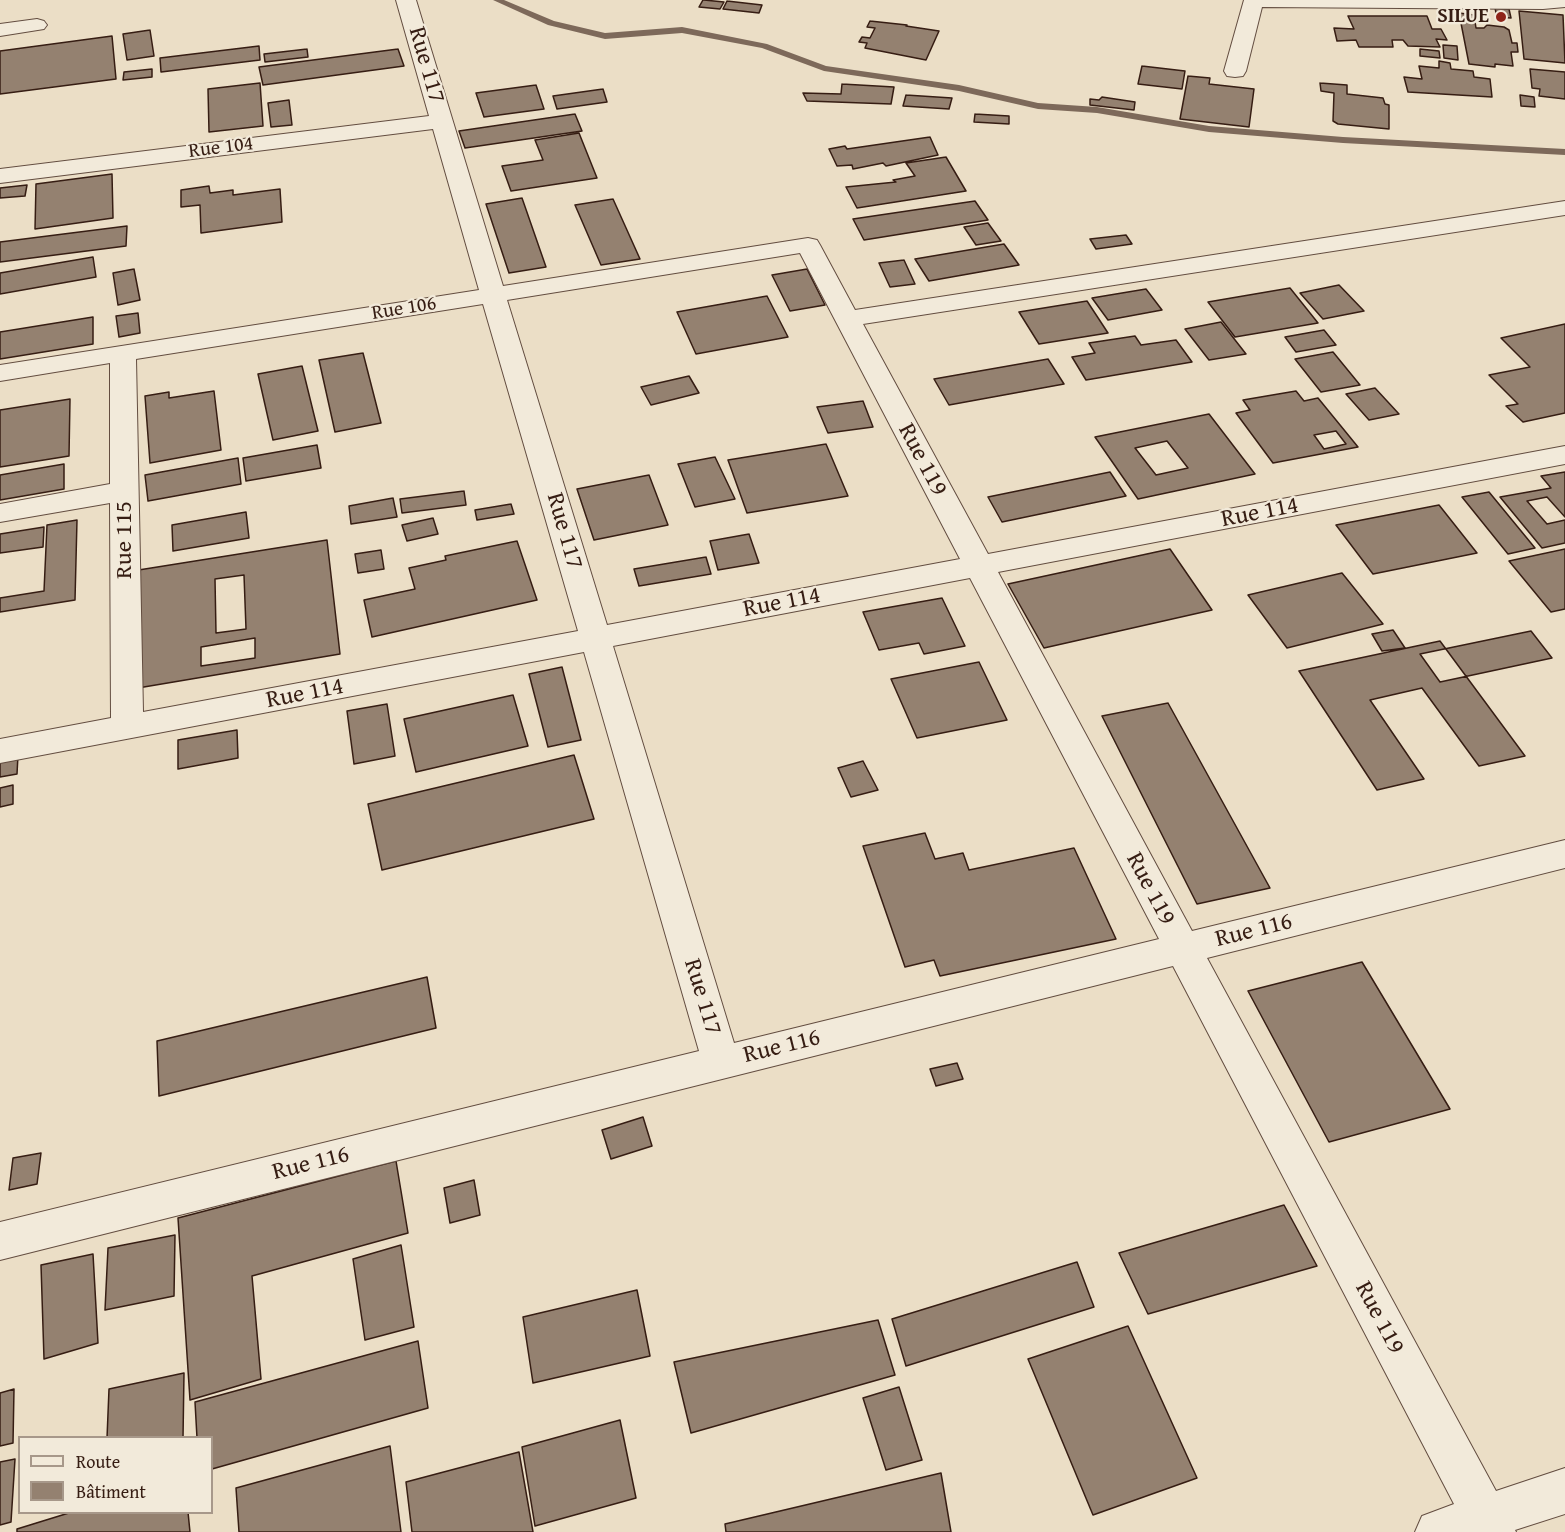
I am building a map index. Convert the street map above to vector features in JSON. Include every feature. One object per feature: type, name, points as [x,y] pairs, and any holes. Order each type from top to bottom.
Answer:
[{"type":"street","name":"Rue 117","points":[[406,0],[721,1063]]},
{"type":"street","points":[[1235,71],[1253,1],[1543,3],[1565,1]]},
{"type":"street","points":[[0,30],[37,26]]},
{"type":"street","name":"Rue 104","points":[[0,176],[442,121]]},
{"type":"street","points":[[847,319],[1565,208]]},
{"type":"street","name":"Rue 106","points":[[0,373],[808,245]]},
{"type":"street","name":"Rue 119","points":[[808,245],[1489,1524]]},
{"type":"street","name":"Rue 115","points":[[123,353],[127,728]]},
{"type":"street","name":"Rue 114","points":[[0,751],[1565,455]]},
{"type":"street","points":[[0,513],[125,491]]},
{"type":"street","name":"Rue 116","points":[[0,1241],[1565,854]]},
{"type":"street","points":[[1438,1532],[1489,1524],[1565,1491]]},
{"type":"building","points":[[703,0],[724,2],[720,9],[699,7]]},
{"type":"building","points":[[727,1],[762,5],[759,13],[723,9]]},
{"type":"building","points":[[1495,8],[1509,9],[1511,18],[1497,17]]},
{"type":"building","points":[[1519,11],[1563,15],[1565,63],[1524,59]]},
{"type":"building","points":[[1459,13],[1474,15],[1476,28],[1484,28],[1487,25],[1504,27],[1509,30],[1512,43],[1517,43],[1518,52],[1511,52],[1513,66],[1495,64],[1495,67],[1469,64]]},
{"type":"building","points":[[1348,16],[1427,16],[1432,29],[1441,29],[1447,40],[1436,39],[1440,47],[1408,46],[1403,40],[1392,40],[1393,47],[1359,47],[1356,40],[1337,41],[1334,28],[1354,29]]},
{"type":"building","points":[[870,21],[939,31],[926,60],[865,48],[867,43],[859,42],[862,37],[870,38],[875,28],[867,27]]},
{"type":"building","points":[[150,30],[154,56],[127,60],[123,34]]},
{"type":"building","points":[[112,36],[116,79],[0,94],[0,51]]},
{"type":"building","points":[[1443,45],[1457,46],[1458,60],[1444,58]]},
{"type":"building","points":[[259,46],[260,60],[161,72],[160,58]]},
{"type":"building","points":[[307,49],[308,57],[265,62],[264,54]]},
{"type":"building","points":[[398,49],[404,66],[263,85],[259,67]]},
{"type":"building","points":[[1420,49],[1439,51],[1440,58],[1420,56]]},
{"type":"building","points":[[1439,61],[1450,63],[1451,69],[1473,71],[1474,77],[1490,79],[1492,97],[1408,92],[1404,77],[1422,79],[1419,66],[1439,68]]},
{"type":"building","points":[[1142,66],[1185,71],[1182,89],[1138,84]]},
{"type":"building","points":[[152,69],[152,77],[123,80],[124,72]]},
{"type":"building","points":[[1530,69],[1565,72],[1565,99],[1539,96],[1540,89],[1532,88]]},
{"type":"building","points":[[1188,76],[1210,78],[1209,84],[1254,89],[1249,127],[1180,119]]},
{"type":"building","points":[[260,83],[263,126],[209,132],[208,89]]},
{"type":"building","points":[[1320,83],[1347,85],[1347,94],[1383,98],[1385,104],[1389,105],[1389,129],[1338,124],[1333,121],[1334,93],[1321,91]]},
{"type":"building","points":[[842,84],[894,87],[891,104],[807,101],[803,93],[841,94]]},
{"type":"building","points":[[536,85],[544,109],[484,117],[476,93]]},
{"type":"building","points":[[603,89],[607,102],[557,109],[553,96]]},
{"type":"building","points":[[906,95],[952,98],[949,109],[903,106]]},
{"type":"building","points":[[1520,95],[1534,97],[1535,107],[1521,106]]},
{"type":"building","points":[[1102,97],[1135,102],[1134,110],[1090,105],[1090,99],[1099,100]]},
{"type":"building","points":[[289,100],[292,125],[271,127],[268,103]]},
{"type":"building","points":[[575,114],[582,131],[465,148],[459,131]]},
{"type":"building","points":[[975,114],[1009,116],[1009,124],[974,122]]},
{"type":"building","points":[[579,133],[597,178],[511,191],[502,166],[543,160],[535,140]]},
{"type":"building","points":[[930,137],[938,155],[886,166],[883,163],[853,169],[852,165],[837,166],[829,149],[845,146],[847,149]]},
{"type":"building","points":[[946,157],[966,191],[857,208],[846,187],[896,182],[893,180],[915,176],[906,163]]},
{"type":"building","points":[[112,174],[113,218],[35,229],[36,184]]},
{"type":"building","points":[[27,185],[25,196],[0,198],[0,188]]},
{"type":"building","points":[[209,186],[210,193],[233,190],[233,195],[280,189],[282,222],[201,233],[200,205],[181,207],[181,190]]},
{"type":"building","points":[[522,198],[546,267],[509,273],[486,204]]},
{"type":"building","points":[[613,199],[640,259],[601,265],[575,205]]},
{"type":"building","points":[[975,201],[988,220],[864,240],[853,219]]},
{"type":"building","points":[[988,223],[1001,241],[976,245],[964,227]]},
{"type":"building","points":[[127,226],[126,246],[0,262],[0,242]]},
{"type":"building","points":[[1126,235],[1132,244],[1096,249],[1090,239]]},
{"type":"building","points":[[1004,244],[1019,265],[929,281],[915,259]]},
{"type":"building","points":[[93,257],[96,277],[0,294],[0,273]]},
{"type":"building","points":[[904,260],[915,284],[890,287],[879,263]]},
{"type":"building","points":[[134,269],[140,300],[118,305],[113,273]]},
{"type":"building","points":[[807,269],[825,305],[790,311],[772,275]]},
{"type":"building","points":[[1339,285],[1364,311],[1323,319],[1300,293]]},
{"type":"building","points":[[1290,288],[1318,323],[1235,337],[1208,302]]},
{"type":"building","points":[[1146,289],[1162,310],[1108,320],[1092,298]]},
{"type":"building","points":[[767,296],[788,337],[696,354],[677,312]]},
{"type":"building","points":[[1087,301],[1108,333],[1039,344],[1019,312]]},
{"type":"building","points":[[138,313],[140,333],[119,337],[116,316]]},
{"type":"building","points":[[93,317],[93,344],[0,359],[0,332]]},
{"type":"building","points":[[1221,322],[1246,354],[1209,360],[1185,329]]},
{"type":"building","points":[[1565,324],[1565,413],[1523,422],[1506,406],[1518,404],[1489,375],[1530,367],[1501,338]]},
{"type":"building","points":[[1324,330],[1336,345],[1296,352],[1285,337]]},
{"type":"building","points":[[1135,336],[1141,345],[1176,340],[1192,362],[1086,380],[1072,357],[1095,353],[1089,343]]},
{"type":"building","points":[[1333,352],[1360,385],[1321,392],[1295,359]]},
{"type":"building","points":[[363,353],[381,423],[335,432],[319,360]]},
{"type":"building","points":[[1048,359],[1064,384],[949,405],[934,379]]},
{"type":"building","points":[[302,366],[318,431],[273,440],[258,374]]},
{"type":"building","points":[[689,376],[699,393],[651,405],[641,387]]},
{"type":"building","points":[[1375,388],[1399,414],[1369,420],[1346,394]]},
{"type":"building","points":[[214,391],[221,450],[150,463],[145,396],[169,392],[169,398]]},
{"type":"building","points":[[1296,391],[1304,401],[1318,398],[1358,447],[1273,463],[1236,413],[1250,410],[1243,400]],"holes":[[[1336,431],[1346,444],[1324,449],[1314,435]]]},
{"type":"building","points":[[70,399],[69,456],[0,467],[0,410]]},
{"type":"building","points":[[863,401],[873,427],[828,433],[817,407]]},
{"type":"building","points":[[1209,414],[1255,474],[1138,499],[1095,437]],"holes":[[[1167,441],[1188,468],[1156,475],[1135,448]]]},
{"type":"building","points":[[826,444],[848,496],[747,513],[728,460]]},
{"type":"building","points":[[317,445],[321,468],[246,481],[243,458]]},
{"type":"building","points":[[715,457],[735,499],[695,507],[678,464]]},
{"type":"building","points":[[238,458],[241,484],[148,501],[145,475]]},
{"type":"building","points":[[64,464],[64,489],[0,500],[0,475]]},
{"type":"building","points":[[1110,472],[1126,496],[1002,522],[988,497]]},
{"type":"building","points":[[1565,472],[1565,517],[1547,497],[1527,501],[1547,524],[1565,520],[1565,543],[1542,548],[1500,497],[1551,488],[1541,476]]},
{"type":"building","points":[[649,475],[668,525],[594,540],[577,489]]},
{"type":"building","points":[[464,491],[466,505],[402,513],[400,499]]},
{"type":"building","points":[[1489,492],[1535,548],[1508,554],[1462,497]]},
{"type":"building","points":[[393,498],[397,517],[351,524],[349,506]]},
{"type":"building","points":[[511,504],[514,514],[477,520],[475,510]]},
{"type":"building","points":[[1439,505],[1477,553],[1373,574],[1336,525]]},
{"type":"building","points":[[246,512],[249,538],[173,551],[172,525]]},
{"type":"building","points":[[433,518],[438,534],[407,541],[402,525]]},
{"type":"building","points":[[77,520],[75,600],[0,612],[0,598],[44,591],[47,525]]},
{"type":"building","points":[[44,527],[43,547],[0,553],[0,534]]},
{"type":"building","points":[[749,534],[759,563],[718,570],[710,541]]},
{"type":"building","points":[[327,540],[340,654],[126,690],[126,572]],"holes":[[[244,575],[246,629],[216,633],[215,579]],[[255,638],[255,658],[201,666],[201,647]]]},
{"type":"building","points":[[517,541],[537,600],[372,637],[364,600],[415,589],[409,568],[446,560],[445,556]]},
{"type":"building","points":[[1170,549],[1212,610],[1044,648],[1008,584]]},
{"type":"building","points":[[1565,549],[1565,609],[1551,612],[1509,561]]},
{"type":"building","points":[[381,550],[384,569],[358,573],[355,554]]},
{"type":"building","points":[[706,557],[711,574],[639,586],[634,569]]},
{"type":"building","points":[[1342,573],[1383,624],[1287,648],[1248,595]]},
{"type":"building","points":[[942,598],[965,646],[924,654],[919,643],[879,650],[863,612]]},
{"type":"building","points":[[1393,630],[1405,648],[1382,651],[1372,634]]},
{"type":"building","points":[[1531,631],[1552,658],[1440,682],[1420,654]]},
{"type":"building","points":[[1440,641],[1525,756],[1479,766],[1422,688],[1370,700],[1424,779],[1377,790],[1299,671]]},
{"type":"building","points":[[979,662],[1007,720],[917,738],[891,679]]},
{"type":"building","points":[[562,667],[581,740],[548,747],[529,674]]},
{"type":"building","points":[[513,695],[528,746],[416,772],[404,719]]},
{"type":"building","points":[[1168,703],[1270,888],[1197,904],[1102,716]]},
{"type":"building","points":[[387,704],[395,756],[354,764],[347,711]]},
{"type":"building","points":[[237,730],[238,758],[178,769],[178,740]]},
{"type":"building","points":[[18,755],[17,774],[0,777],[0,759]]},
{"type":"building","points":[[574,755],[594,819],[382,870],[368,804]]},
{"type":"building","points":[[863,761],[878,790],[851,797],[838,768]]},
{"type":"building","points":[[13,785],[13,804],[0,807],[0,788]]},
{"type":"building","points":[[925,833],[935,859],[963,853],[969,870],[1074,848],[1116,939],[940,976],[934,960],[905,967],[863,846]]},
{"type":"building","points":[[1362,962],[1450,1109],[1329,1142],[1248,991]]},
{"type":"building","points":[[427,977],[436,1028],[159,1096],[157,1041]]},
{"type":"building","points":[[957,1063],[963,1079],[936,1086],[930,1069]]},
{"type":"building","points":[[643,1117],[652,1146],[611,1159],[602,1130]]},
{"type":"building","points":[[41,1153],[37,1184],[9,1190],[13,1158]]},
{"type":"building","points":[[396,1161],[408,1233],[252,1276],[261,1379],[190,1400],[178,1218]]},
{"type":"building","points":[[474,1180],[480,1215],[450,1223],[444,1188]]},
{"type":"building","points":[[1284,1205],[1317,1266],[1148,1314],[1119,1253]]},
{"type":"building","points":[[175,1235],[174,1296],[105,1310],[108,1248]]},
{"type":"building","points":[[401,1245],[414,1327],[365,1340],[353,1259]]},
{"type":"building","points":[[93,1254],[98,1343],[44,1359],[41,1265]]},
{"type":"building","points":[[1077,1262],[1094,1307],[906,1366],[892,1319]]},
{"type":"building","points":[[637,1290],[650,1356],[533,1383],[523,1317]]},
{"type":"building","points":[[878,1320],[895,1375],[691,1433],[674,1362]]},
{"type":"building","points":[[1128,1326],[1197,1478],[1093,1515],[1028,1359]]},
{"type":"building","points":[[418,1341],[428,1408],[213,1469],[213,1436],[197,1436],[195,1402]]},
{"type":"building","points":[[184,1373],[183,1436],[107,1436],[109,1389]]},
{"type":"building","points":[[899,1387],[922,1460],[886,1470],[863,1398]]},
{"type":"building","points":[[14,1389],[13,1443],[0,1446],[0,1393]]},
{"type":"building","points":[[620,1420],[636,1498],[535,1526],[522,1447]]},
{"type":"building","points":[[390,1446],[401,1532],[239,1532],[236,1488]]},
{"type":"building","points":[[519,1452],[533,1532],[412,1532],[406,1482]]},
{"type":"building","points":[[15,1459],[11,1522],[0,1525],[0,1462]]},
{"type":"building","points":[[941,1473],[951,1532],[726,1532],[725,1524]]},
{"type":"building","points":[[66,1514],[188,1514],[190,1532],[17,1532],[17,1529]]},
{"type":"waterway","points":[[497,0],[551,23],[605,36],[682,30],[764,46],[824,68],[959,88],[1038,106],[1097,110],[1209,129],[1343,140],[1565,152]]},
{"type":"place","name":"SILUE","points":[[1501,17]]}]
